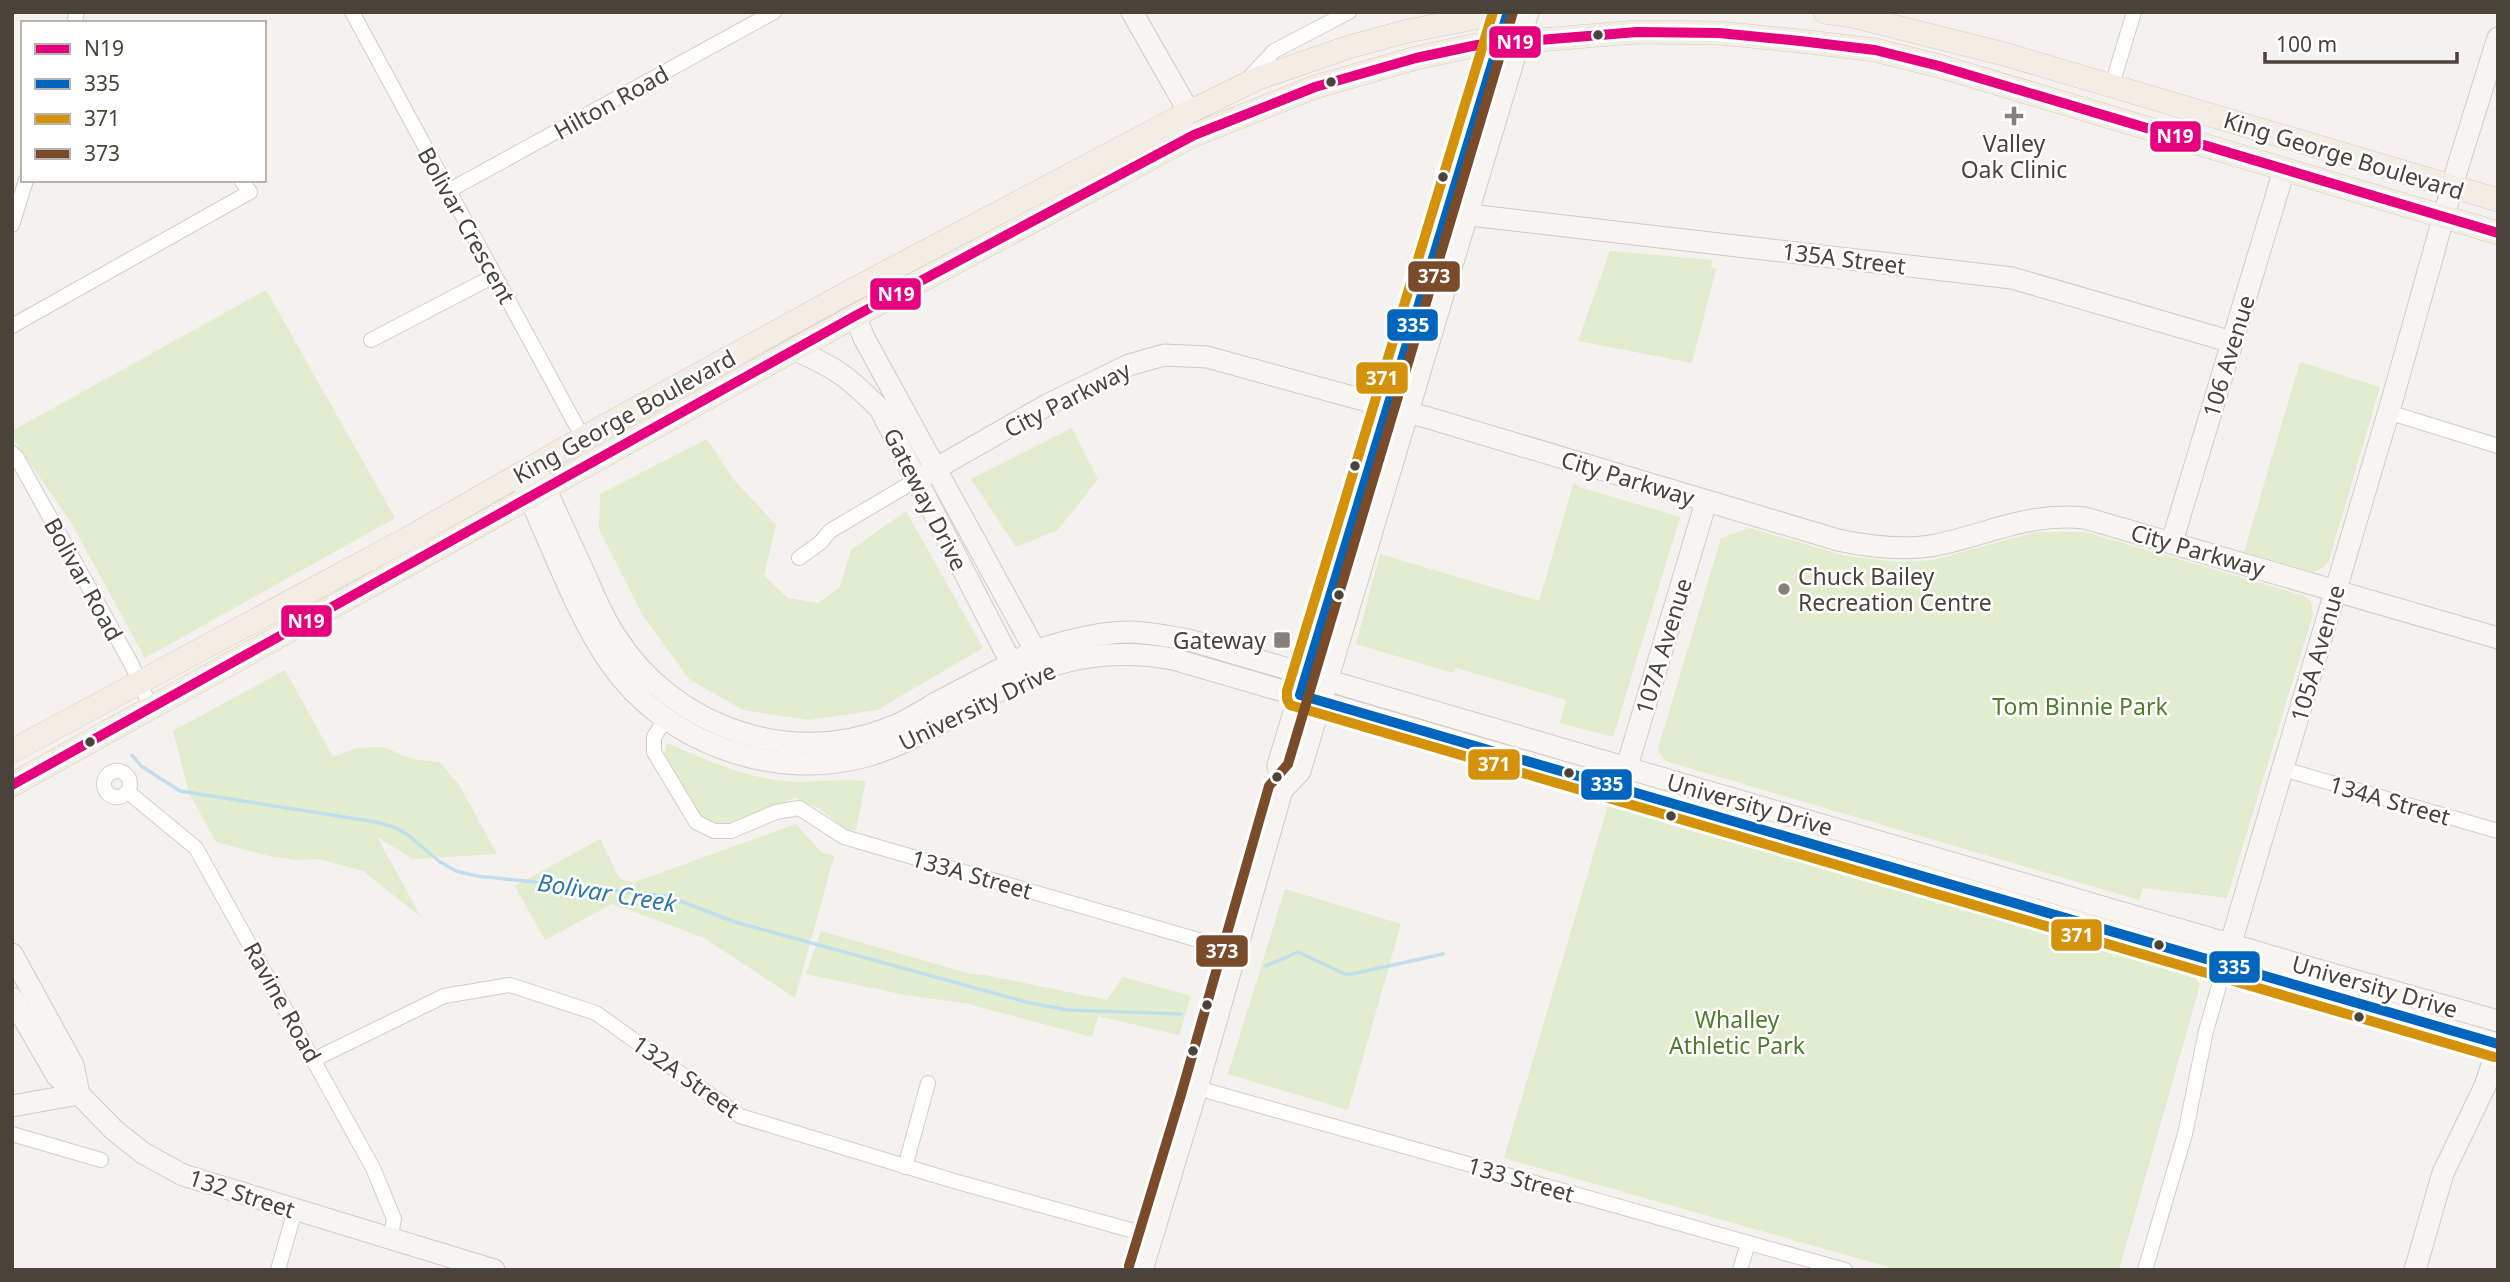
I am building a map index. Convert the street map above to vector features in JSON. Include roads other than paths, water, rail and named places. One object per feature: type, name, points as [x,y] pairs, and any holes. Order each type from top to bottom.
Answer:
[{"type":"main road","points":[[1132,12],[1189,112]]},
{"type":"main road","points":[[1507,12],[1509,41]]},
{"type":"main road","name":"King George Boulevard","points":[[12,785],[310,622],[532,482],[583,438],[846,293],[1189,112],[1259,78],[1349,47],[1408,31],[1507,12]]},
{"type":"main road","points":[[1147,1268],[1152,1236],[1282,790],[1278,765],[1397,410],[1509,41],[1528,12]]},
{"type":"main road","name":"King George Boulevard","points":[[1825,12],[1933,35],[2112,85],[2498,200]]},
{"type":"main road","name":"King George Boulevard","points":[[12,751],[414,535],[532,482],[797,351],[855,316],[1194,135],[1315,87],[1416,58],[1509,41],[1637,32],[1719,33],[1875,50],[1939,66],[2498,233]]},
{"type":"main road","name":"105A Avenue","points":[[2225,965],[2498,38]]},
{"type":"main road","points":[[2075,107],[2112,85],[2120,121]]},
{"type":"main road","name":"106 Avenue","points":[[2172,542],[2284,170]]},
{"type":"main road","name":"135A Street","points":[[1457,213],[2012,278],[2232,341]]},
{"type":"main road","name":"Gateway Drive","points":[[855,316],[864,338],[1040,660]]},
{"type":"main road","name":"Gateway Drive","points":[[797,351],[832,366],[852,381],[880,409],[1016,672]]},
{"type":"main road","name":"City Parkway","points":[[916,480],[1073,391],[1129,365],[1164,355],[1207,357],[1551,454],[1838,540],[1901,548],[1937,545],[2017,522],[2057,516],[2104,522],[2498,638]]},
{"type":"main road","points":[[1282,790],[1300,771],[1397,410]]},
{"type":"main road","name":"University Drive","points":[[532,482],[599,646],[623,680],[665,719],[699,738],[750,757],[793,763],[836,762],[884,751],[909,740],[1016,672]]},
{"type":"main road","name":"University Drive","points":[[532,482],[605,619],[631,659],[684,707],[736,733],[766,741],[793,743],[863,737],[891,728],[1040,660],[1105,655],[1154,655],[1303,685],[1623,779],[2231,944],[2498,1021]]},
{"type":"main road","name":"107A Avenue","points":[[1623,779],[1706,502]]},
{"type":"main road","name":"University Drive","points":[[1623,779],[2225,965],[2498,1046]]},
{"type":"main road","points":[[12,954],[73,1065],[79,1094],[12,1106]]},
{"type":"main road","name":"132 Street","points":[[12,998],[57,1076],[114,1130],[150,1159],[183,1175],[494,1270]]},
{"type":"main road","points":[[2414,1270],[2443,1173],[2485,1086],[2498,1046]]},
{"type":"street","name":"Bolivar Crescent","points":[[352,12],[583,438]]},
{"type":"street","name":"Hilton Road","points":[[448,191],[774,12]]},
{"type":"street","name":"King George Boulevard","points":[[1239,88],[1274,51],[1349,12]]},
{"type":"street","points":[[2112,85],[2134,12]]},
{"type":"street","points":[[12,225],[25,182]]},
{"type":"street","points":[[12,326],[246,186]]},
{"type":"street","points":[[371,340],[494,276]]},
{"type":"street","points":[[2388,412],[2498,446]]},
{"type":"street","name":"Bolivar Road","points":[[12,453],[140,681],[151,708]]},
{"type":"street","name":"City Parkway","points":[[799,558],[821,542],[830,531],[916,480]]},
{"type":"street","name":"133A Street","points":[[665,719],[654,737],[654,752],[696,822],[714,831],[731,831],[776,812],[799,808],[844,837],[1236,951]]},
{"type":"street","name":"134A Street","points":[[2283,769],[2498,831]]},
{"type":"street","name":"Ravine Road","points":[[128,792],[197,848],[373,1168],[394,1219],[390,1239]]},
{"type":"street","name":"105A Avenue","points":[[2146,1270],[2185,1134],[2206,1031],[2225,965]]},
{"type":"street","name":"132A Street","points":[[315,1059],[444,996],[510,985],[596,1013],[740,1116],[905,1167],[1152,1236]]},
{"type":"street","points":[[905,1167],[928,1083]]},
{"type":"street","name":"133 Street","points":[[1197,1088],[1845,1270]]},
{"type":"street","points":[[12,1133],[101,1160]]},
{"type":"street","points":[[278,1270],[295,1210]]},
{"type":"street","points":[[1740,1270],[1748,1243]]},
{"type":"waterway","name":"Bolivar Creek","points":[[132,755],[141,766],[180,791],[394,827],[456,871],[477,876],[667,896],[735,922],[1030,1003],[1068,1010],[1181,1014]]},
{"type":"waterway","name":"Bolivar Creek","points":[[1266,966],[1298,952],[1345,974],[1352,974],[1443,954]]},
{"type":"place","name":"Valley Oak Clinic","points":[[2014,116]]},
{"type":"place","name":"Chuck Bailey Recreation Centre","points":[[1784,589]]},
{"type":"place","name":"Gateway","points":[[1282,640]]},
{"type":"park label","name":"Tom Binnie Park","points":[[2080,706]]},
{"type":"park label","name":"Whalley Athletic Park","points":[[1737,1032]]}]
